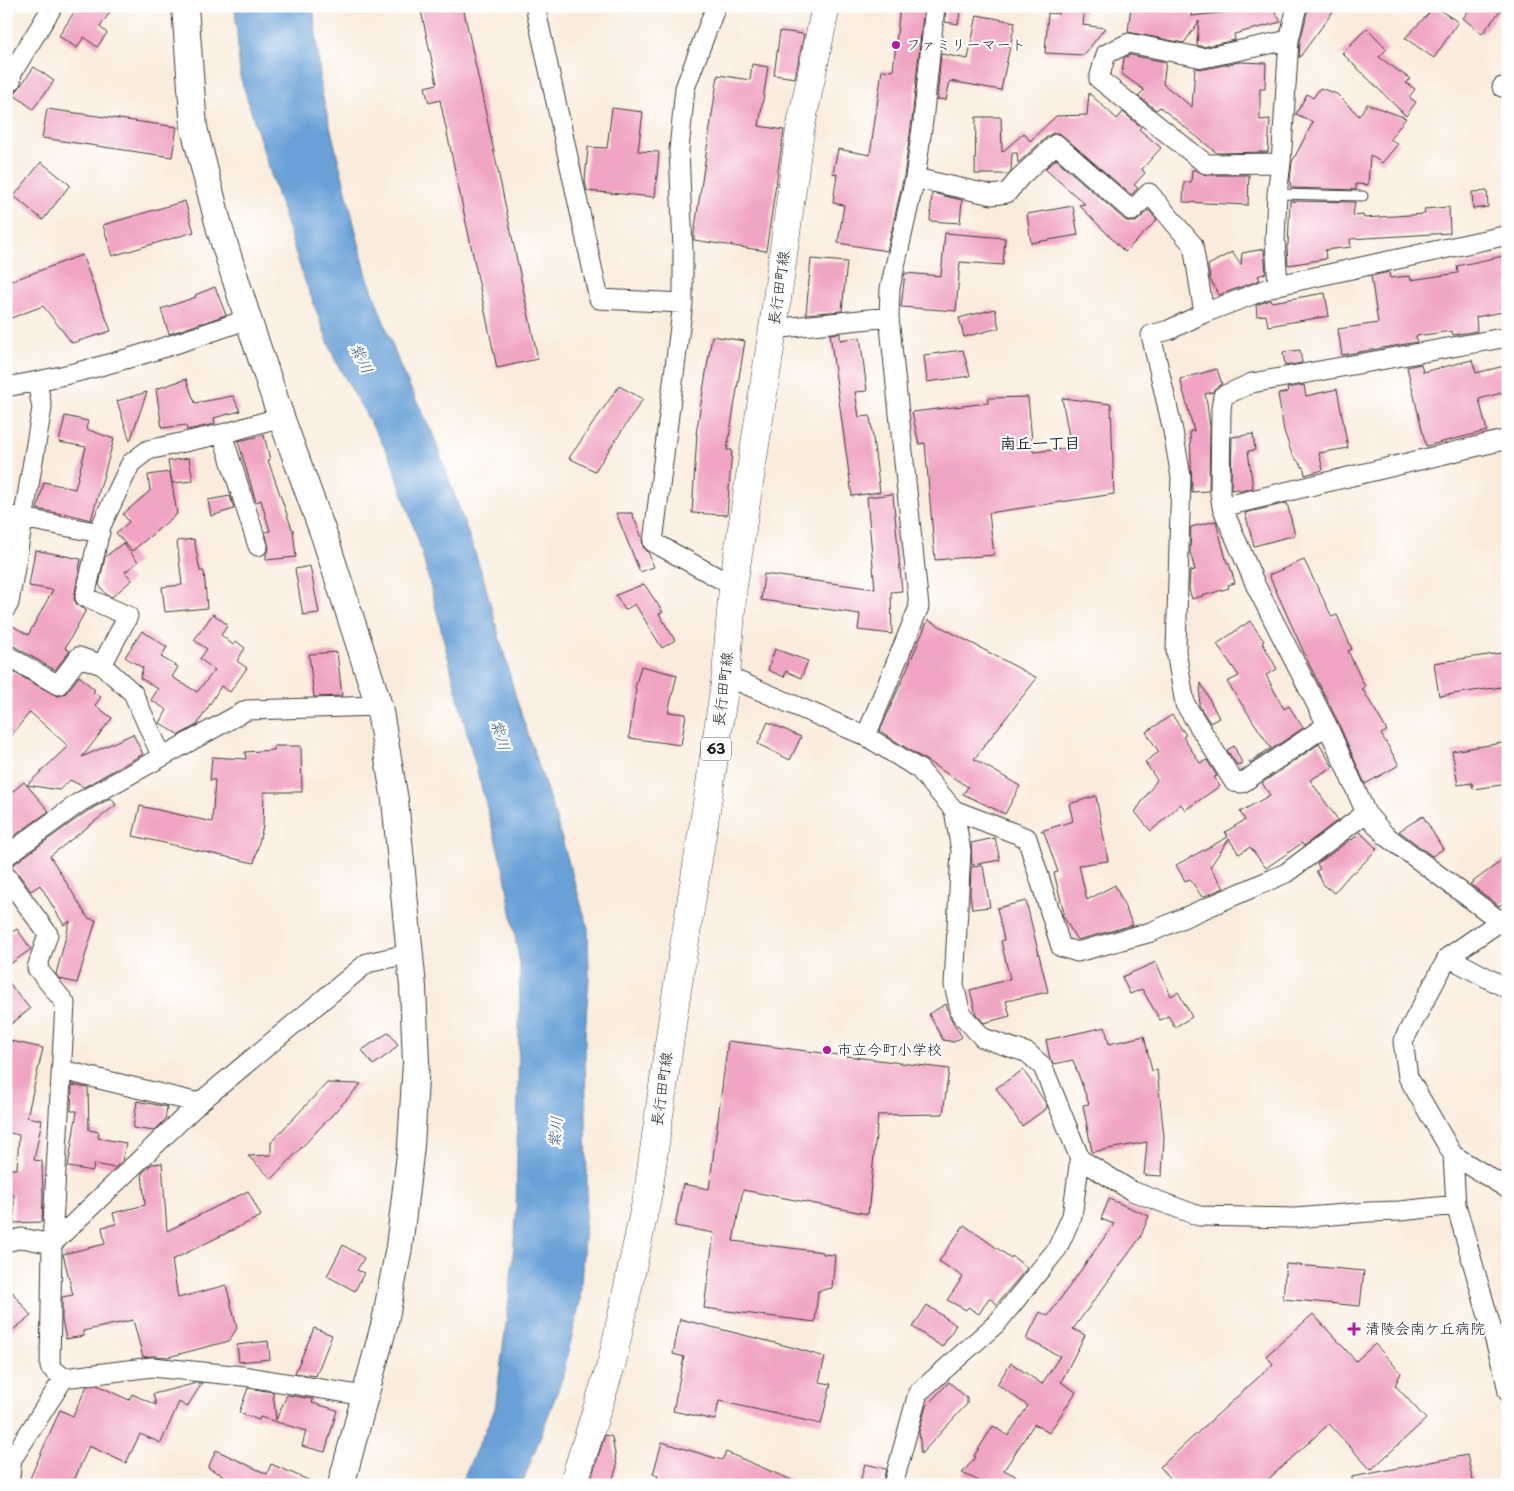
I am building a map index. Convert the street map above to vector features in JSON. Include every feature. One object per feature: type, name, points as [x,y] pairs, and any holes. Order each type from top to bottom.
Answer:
[{"type":"main road","name":"長行田町線","points":[[573,1485],[612,1362],[648,1193],[674,1009],[726,676],[733,586],[773,330],[800,130],[824,7]]},
{"type":"street","points":[[7,79],[53,6]]},
{"type":"street","points":[[185,6],[194,128],[220,230],[281,417],[324,535],[379,706],[395,800],[408,954],[413,987],[416,1062],[411,1146],[399,1247],[385,1322],[342,1485]]},
{"type":"street","points":[[535,6],[599,299],[683,303]]},
{"type":"street","points":[[716,6],[685,88],[679,150],[683,303],[653,542],[733,586]]},
{"type":"street","points":[[866,736],[918,607],[890,317],[890,288],[915,178],[935,6]]},
{"type":"street","points":[[1278,284],[1275,241],[1277,194],[1281,162],[1288,40],[1297,6]]},
{"type":"street","points":[[1281,162],[1206,164],[1099,79],[1106,54],[1129,43],[1203,58],[1288,40]]},
{"type":"street","points":[[915,178],[992,195],[1007,193],[1056,144],[1132,211],[1149,193],[1193,245],[1204,313]]},
{"type":"street","points":[[1327,725],[1242,783],[1234,782],[1185,704],[1176,651],[1181,477],[1173,431],[1150,334],[1169,330],[1204,313],[1278,284],[1508,235]]},
{"type":"street","points":[[773,330],[890,317]]},
{"type":"street","points":[[6,387],[37,382],[86,370],[181,343],[248,320]]},
{"type":"street","points":[[1508,337],[1252,383],[1223,396],[1221,409],[1220,493],[1222,507],[1256,586],[1327,725],[1366,813],[1385,835],[1504,918],[1448,957],[1403,1041],[1408,1077],[1453,1155],[1456,1205],[1506,1372],[1508,1392]]},
{"type":"street","points":[[6,608],[10,603],[15,517],[42,408],[37,382]]},
{"type":"street","points":[[102,665],[128,616],[85,597],[100,532],[131,463],[148,450],[222,434],[281,417]]},
{"type":"street","points":[[222,434],[258,546]]},
{"type":"street","points":[[1222,507],[1508,439]]},
{"type":"street","points":[[15,517],[100,532]]},
{"type":"street","points":[[6,655],[58,685],[79,657],[102,665],[133,693],[162,757]]},
{"type":"street","points":[[726,676],[866,736],[919,769],[954,810],[1027,838],[1061,947],[1077,952],[1151,932],[1286,873],[1366,813]]},
{"type":"street","points":[[6,856],[80,802],[246,710],[379,706]]},
{"type":"street","points":[[893,1485],[918,1393],[997,1323],[1057,1249],[1072,1216],[1080,1159],[1043,1067],[1028,1053],[984,1038],[961,1014],[954,985],[960,852],[954,810]]},
{"type":"street","points":[[6,876],[48,934],[37,968],[65,1003],[52,1244],[50,1367],[64,1378],[152,1367],[243,1376],[364,1396]]},
{"type":"street","points":[[52,1244],[199,1103],[367,964],[408,954]]},
{"type":"street","points":[[1448,957],[1508,989]]},
{"type":"street","points":[[62,1070],[199,1103]]},
{"type":"street","points":[[1453,1155],[1508,1189]]},
{"type":"street","points":[[1080,1159],[1132,1191],[1199,1216],[1294,1218],[1400,1211],[1456,1205]]},
{"type":"street","points":[[6,1242],[22,1238],[52,1244]]},
{"type":"street","points":[[9,1485],[12,1459],[64,1378]]},
{"type":"lane","points":[[1277,194],[1363,196]]},
{"type":"water","name":"紫川","points":[[235,6],[313,6],[322,94],[367,276],[402,371],[432,432],[482,573],[516,698],[554,812],[588,928],[589,978],[585,1035],[587,1190],[580,1302],[562,1379],[522,1485],[460,1485],[495,1409],[509,1300],[516,1220],[520,966],[505,875],[421,549],[391,459],[335,360],[302,273],[240,76]]},
{"type":"building","points":[[78,6],[114,6],[100,27],[107,33],[97,47],[84,37],[77,48],[59,36]]},
{"type":"building","points":[[420,6],[463,6],[538,359],[497,368],[440,100],[429,103],[425,87],[437,84]]},
{"type":"building","points":[[900,6],[924,6],[904,176],[887,251],[838,243],[844,205],[833,203],[837,174],[833,173],[838,149],[870,155],[882,70],[893,71]]},
{"type":"building","points":[[946,6],[961,6],[958,24],[945,22]]},
{"type":"building","points":[[1060,6],[1085,6],[1083,25],[1105,28],[1084,55],[1045,53],[1048,13],[1059,14]]},
{"type":"building","points":[[1131,6],[1150,6],[1150,11],[1193,9],[1191,16],[1237,11],[1236,6],[1272,6],[1281,22],[1234,34],[1235,40],[1203,47],[1197,45],[1199,21],[1184,43],[1128,32]]},
{"type":"building","points":[[1312,6],[1337,6],[1299,58],[1300,42],[1307,13]]},
{"type":"building","points":[[1472,6],[1504,6],[1482,34],[1463,18]]},
{"type":"building","points":[[1435,7],[1458,22],[1434,58],[1405,38]]},
{"type":"building","points":[[977,15],[1015,22],[1001,90],[950,81],[946,100],[937,99],[941,54],[968,59]]},
{"type":"building","points":[[1367,28],[1387,49],[1379,57],[1410,79],[1406,83],[1415,89],[1409,97],[1416,102],[1406,116],[1342,53]]},
{"type":"building","points":[[780,31],[804,34],[795,78],[774,75]]},
{"type":"building","points":[[1130,55],[1166,62],[1163,84],[1192,107],[1195,68],[1205,69],[1239,62],[1266,63],[1265,89],[1260,89],[1260,120],[1270,119],[1268,152],[1217,153],[1160,107],[1156,110],[1138,96],[1144,90],[1122,74],[1124,58]]},
{"type":"building","points":[[752,64],[768,67],[759,126],[784,130],[766,251],[694,240],[718,75],[750,80]]},
{"type":"building","points":[[34,67],[54,81],[33,109],[14,95]]},
{"type":"building","points":[[1320,88],[1337,94],[1359,116],[1367,104],[1406,118],[1390,139],[1398,144],[1382,163],[1370,155],[1368,185],[1356,184],[1356,190],[1291,188],[1292,162],[1313,122],[1296,114],[1307,94],[1313,98]]},
{"type":"building","points":[[1089,93],[1117,119],[1123,112],[1161,148],[1142,169],[1145,173],[1134,185],[1138,188],[1131,195],[1058,133],[1048,136],[1018,163],[1017,153],[1012,153],[1011,171],[1008,174],[975,174],[976,117],[1001,117],[1002,152],[1024,133],[1030,141],[1056,116],[1087,115]]},
{"type":"building","points":[[612,108],[643,112],[638,151],[659,152],[655,197],[587,191],[585,181],[588,147],[607,148]]},
{"type":"building","points":[[47,109],[177,127],[172,157],[42,138]]},
{"type":"building","points":[[1056,159],[1125,220],[1136,222],[1149,210],[1157,220],[1125,252],[1079,205],[1085,204],[1045,169]]},
{"type":"building","points":[[41,162],[70,185],[43,220],[14,196]]},
{"type":"building","points":[[1192,170],[1206,175],[1249,175],[1248,205],[1183,202],[1184,182],[1191,182]]},
{"type":"building","points":[[1487,191],[1488,207],[1473,209],[1472,192]]},
{"type":"building","points":[[932,193],[962,200],[960,223],[930,221]]},
{"type":"building","points":[[185,201],[194,232],[112,256],[103,225]]},
{"type":"building","points":[[1290,201],[1355,202],[1353,216],[1363,215],[1364,218],[1425,214],[1424,209],[1449,207],[1450,233],[1350,239],[1351,247],[1325,250],[1326,259],[1288,265],[1287,245]]},
{"type":"building","points":[[1073,206],[1078,235],[1031,243],[1027,214]]},
{"type":"building","points":[[945,233],[1005,238],[1003,265],[960,262],[956,311],[901,307],[905,273],[941,276]]},
{"type":"building","points":[[1264,249],[1266,273],[1258,276],[1260,280],[1219,295],[1210,279],[1208,265],[1232,252],[1241,265],[1242,253]]},
{"type":"building","points":[[82,255],[111,331],[72,343],[43,306],[6,320],[6,283]]},
{"type":"building","points":[[1508,255],[1508,311],[1476,317],[1477,331],[1453,335],[1452,331],[1416,336],[1417,342],[1342,355],[1338,329],[1378,323],[1371,276],[1389,272],[1390,278],[1410,276],[1411,280],[1458,273],[1457,266]]},
{"type":"building","points":[[811,259],[847,262],[842,311],[806,314]]},
{"type":"building","points":[[215,287],[226,315],[169,334],[161,309],[196,297],[195,295]]},
{"type":"building","points":[[1325,293],[1329,316],[1268,326],[1266,315],[1257,316],[1256,305],[1270,300],[1272,302]]},
{"type":"building","points":[[995,309],[999,328],[964,337],[959,318]]},
{"type":"building","points":[[840,333],[840,340],[860,337],[867,391],[855,392],[859,417],[870,416],[880,492],[852,496],[830,334]]},
{"type":"building","points":[[712,336],[745,341],[727,450],[732,450],[727,515],[692,513],[696,434]]},
{"type":"building","points":[[963,350],[970,376],[927,382],[924,355]]},
{"type":"building","points":[[1300,350],[1302,363],[1285,366],[1283,352]]},
{"type":"building","points":[[1472,360],[1476,373],[1508,365],[1508,391],[1479,399],[1487,431],[1426,446],[1407,367],[1421,364],[1423,372]]},
{"type":"building","points":[[1217,369],[1222,384],[1214,389],[1213,392],[1205,394],[1210,427],[1209,491],[1192,492],[1190,431],[1194,431],[1180,379]]},
{"type":"building","points":[[186,379],[195,403],[233,396],[240,411],[214,418],[215,424],[187,430],[186,425],[162,428],[156,389]]},
{"type":"building","points":[[1304,385],[1306,396],[1337,389],[1348,448],[1319,453],[1323,470],[1305,475],[1304,469],[1292,454],[1284,431],[1278,394],[1288,392],[1287,388]]},
{"type":"building","points":[[619,386],[643,399],[595,471],[569,458]]},
{"type":"building","points":[[147,392],[130,441],[117,401]]},
{"type":"building","points":[[1028,397],[1033,452],[1071,448],[1062,398],[1111,404],[1114,494],[989,513],[994,555],[935,560],[925,443],[919,444],[912,412],[988,403],[988,398]]},
{"type":"building","points":[[65,416],[88,421],[86,429],[114,439],[91,520],[37,509],[44,482],[75,489],[86,447],[59,442]]},
{"type":"building","points":[[1253,434],[1255,450],[1248,451],[1253,488],[1240,491],[1239,489],[1231,490],[1232,437]]},
{"type":"building","points":[[264,435],[270,460],[268,460],[293,529],[296,557],[266,560],[269,548],[265,532],[270,531],[261,500],[256,502],[238,441]]},
{"type":"building","points":[[189,458],[193,481],[172,483],[168,461]]},
{"type":"building","points":[[170,472],[177,514],[132,551],[116,533],[129,522],[123,514],[150,491],[148,475]]},
{"type":"building","points":[[893,494],[902,591],[891,592],[892,634],[858,630],[860,614],[761,600],[764,574],[875,589],[867,497]]},
{"type":"building","points":[[230,496],[234,509],[211,516],[208,500]]},
{"type":"building","points":[[1287,503],[1295,535],[1254,546],[1245,513]]},
{"type":"building","points":[[616,513],[632,513],[642,538],[643,547],[648,552],[654,567],[640,572]]},
{"type":"building","points":[[1216,521],[1227,563],[1229,563],[1235,583],[1228,585],[1229,588],[1192,599],[1189,589],[1190,571],[1195,570],[1190,552],[1191,527]]},
{"type":"building","points":[[194,539],[200,571],[204,571],[207,608],[165,612],[162,587],[182,585],[177,541]]},
{"type":"building","points":[[123,543],[138,562],[125,572],[132,580],[112,597],[107,595],[99,585],[105,557]]},
{"type":"building","points":[[35,550],[81,559],[74,599],[77,605],[86,610],[65,648],[70,651],[55,670],[12,645],[6,644],[6,622],[28,635],[53,590],[29,586]]},
{"type":"building","points":[[1304,560],[1332,617],[1337,615],[1352,649],[1348,651],[1365,687],[1362,688],[1387,731],[1381,734],[1399,765],[1365,784],[1269,575]]},
{"type":"building","points":[[310,566],[319,613],[303,615],[295,569]]},
{"type":"building","points":[[644,584],[663,612],[659,614],[675,640],[662,648],[635,604],[625,610],[616,595]]},
{"type":"building","points":[[213,614],[228,625],[221,635],[233,645],[236,641],[245,648],[237,661],[247,668],[230,692],[221,686],[197,725],[179,735],[160,723],[167,710],[151,700],[158,689],[140,678],[143,668],[125,657],[142,631],[167,647],[161,657],[178,667],[172,677],[197,692],[215,670],[200,659],[207,649],[194,640]]},
{"type":"building","points":[[928,620],[1037,678],[974,759],[1020,786],[1005,814],[963,794],[968,787],[880,731]]},
{"type":"building","points":[[1250,621],[1264,641],[1262,642],[1277,669],[1266,675],[1284,709],[1289,706],[1303,728],[1250,764],[1249,762],[1271,748],[1227,682],[1239,676],[1217,644]]},
{"type":"building","points":[[775,649],[808,661],[801,678],[786,671],[784,677],[768,670]]},
{"type":"building","points":[[337,652],[342,696],[314,697],[309,654]]},
{"type":"building","points":[[1508,652],[1508,686],[1439,696],[1434,663]]},
{"type":"building","points":[[641,666],[677,675],[668,712],[686,714],[681,745],[629,738],[635,688]]},
{"type":"building","points":[[13,672],[57,696],[67,692],[79,676],[95,690],[93,692],[101,697],[95,705],[112,718],[82,757],[133,734],[143,754],[84,787],[70,780],[59,790],[27,785],[68,746],[30,712],[6,742],[6,683]]},
{"type":"building","points":[[1201,683],[1219,718],[1210,723],[1199,705]]},
{"type":"building","points":[[1172,715],[1186,735],[1183,737],[1200,763],[1207,760],[1217,776],[1214,777],[1220,786],[1185,810],[1181,804],[1151,831],[1135,812],[1157,780],[1145,762],[1159,752],[1146,732]]},
{"type":"building","points":[[768,722],[801,737],[790,760],[758,744]]},
{"type":"building","points":[[1508,742],[1508,784],[1473,789],[1472,783],[1458,785],[1452,751]]},
{"type":"building","points":[[1319,744],[1333,767],[1310,780],[1338,820],[1304,846],[1302,843],[1266,868],[1250,847],[1239,854],[1229,839],[1210,867],[1224,888],[1202,897],[1190,879],[1185,881],[1176,865],[1228,837],[1225,832],[1245,820],[1240,812],[1270,795],[1262,783]]},
{"type":"building","points":[[274,746],[301,746],[302,792],[264,792],[263,826],[254,863],[133,836],[140,806],[212,822],[215,780],[210,780],[212,757],[246,759],[245,752],[274,750]]},
{"type":"building","points":[[1234,746],[1242,763],[1237,765],[1227,750]]},
{"type":"building","points":[[24,782],[49,811],[6,842],[6,797]]},
{"type":"building","points":[[1096,796],[1108,861],[1079,865],[1087,900],[1115,885],[1133,925],[1077,940],[1062,914],[1064,913],[1054,873],[1058,872],[1044,832],[1041,831],[1073,821],[1069,804]]},
{"type":"building","points":[[111,798],[116,805],[50,856],[88,918],[96,920],[77,983],[60,979],[56,974],[70,921],[64,925],[40,885],[31,891],[11,866],[86,812]]},
{"type":"building","points":[[1423,816],[1443,849],[1432,856],[1399,831]]},
{"type":"building","points":[[1360,832],[1377,849],[1354,873],[1353,871],[1334,893],[1324,885],[1316,871],[1320,869],[1317,864],[1352,840]]},
{"type":"building","points":[[995,838],[1000,860],[972,865],[971,843]]},
{"type":"building","points":[[1508,856],[1508,900],[1499,906],[1470,884]]},
{"type":"building","points":[[983,866],[990,907],[972,909],[970,894],[971,867]]},
{"type":"building","points":[[1026,901],[1048,992],[1006,1001],[1010,1016],[984,1023],[976,1014],[970,990],[1010,979],[1001,941],[1004,940],[997,908]]},
{"type":"building","points":[[17,929],[31,949],[6,967],[6,936]]},
{"type":"building","points":[[1156,962],[1171,996],[1178,992],[1192,1017],[1175,1027],[1168,1016],[1160,1020],[1142,989],[1130,994],[1122,977]]},
{"type":"building","points":[[6,979],[30,1009],[6,1028]]},
{"type":"building","points":[[946,1004],[950,1017],[962,1037],[954,1042],[943,1040],[929,1014]]},
{"type":"building","points":[[1105,1027],[1109,1044],[1144,1036],[1152,1071],[1157,1070],[1164,1137],[1162,1176],[1144,1175],[1147,1142],[1092,1152],[1083,1105],[1089,1104],[1073,1060],[1054,1064],[1050,1059],[1046,1040]]},
{"type":"building","points":[[389,1032],[398,1045],[373,1065],[362,1050]]},
{"type":"building","points":[[6,1040],[43,1048],[27,1117],[42,1120],[34,1160],[42,1161],[42,1222],[14,1223],[14,1195],[6,1195],[6,1169],[17,1169],[19,1135],[6,1132]]},
{"type":"building","points":[[728,1041],[949,1069],[943,1114],[878,1115],[868,1214],[743,1190],[733,1241],[835,1255],[832,1288],[818,1291],[815,1322],[704,1308],[714,1233],[675,1226],[683,1184],[709,1189]]},
{"type":"building","points":[[1023,1070],[1045,1102],[1047,1108],[1022,1126],[996,1088]]},
{"type":"building","points":[[327,1083],[361,1084],[272,1179],[248,1156],[271,1155],[271,1142]]},
{"type":"building","points":[[72,1085],[88,1088],[89,1130],[99,1132],[98,1138],[126,1143],[122,1161],[115,1168],[94,1164],[93,1171],[68,1167],[77,1111],[71,1111]]},
{"type":"building","points":[[137,1101],[167,1107],[165,1120],[154,1131],[133,1128]]},
{"type":"building","points":[[162,1163],[167,1231],[248,1191],[261,1216],[172,1260],[178,1298],[226,1285],[237,1328],[229,1341],[168,1357],[143,1357],[133,1320],[83,1331],[84,1336],[66,1339],[62,1320],[62,1297],[73,1295],[63,1254],[105,1244],[102,1227],[116,1224],[113,1213],[145,1205],[142,1173],[152,1164]]},
{"type":"building","points":[[1109,1199],[1149,1216],[1140,1238],[1073,1329],[1085,1335],[1061,1382],[1076,1392],[1049,1433],[1034,1424],[1004,1470],[1033,1485],[988,1485],[962,1473],[976,1457],[974,1456],[993,1426],[1008,1436],[1028,1406],[997,1384],[1011,1363],[1042,1384],[1060,1356],[1026,1339],[1040,1312],[1048,1316],[1114,1224],[1101,1219]]},
{"type":"building","points":[[964,1225],[1027,1268],[997,1304],[989,1298],[979,1314],[968,1307],[966,1310],[947,1300],[963,1277],[939,1261]]},
{"type":"building","points":[[343,1245],[364,1258],[357,1270],[364,1273],[355,1291],[327,1276]]},
{"type":"building","points":[[1286,1264],[1364,1271],[1360,1306],[1283,1299]]},
{"type":"building","points":[[6,1284],[31,1316],[6,1335]]},
{"type":"building","points":[[927,1305],[956,1325],[942,1347],[913,1327]]},
{"type":"building","points":[[1313,1314],[1356,1361],[1375,1344],[1401,1373],[1395,1385],[1426,1419],[1371,1470],[1329,1424],[1262,1485],[1177,1485],[1160,1467],[1273,1364],[1266,1356]]},
{"type":"building","points":[[680,1319],[825,1357],[819,1382],[831,1384],[821,1424],[719,1401],[715,1420],[673,1411],[684,1357],[673,1354]]},
{"type":"building","points":[[314,1328],[332,1335],[316,1376],[295,1373]]},
{"type":"building","points":[[268,1341],[270,1359],[239,1362],[237,1345]]},
{"type":"building","points":[[949,1382],[967,1398],[967,1404],[921,1454],[919,1431],[926,1406]]},
{"type":"building","points":[[202,1383],[187,1407],[179,1402],[161,1443],[140,1434],[126,1463],[89,1446],[72,1485],[27,1485],[60,1410],[73,1416],[87,1386],[97,1385],[129,1400],[132,1394],[156,1405],[153,1394]]},
{"type":"building","points":[[248,1388],[273,1392],[276,1420],[287,1395],[313,1399],[312,1403],[337,1410],[325,1452],[302,1446],[306,1431],[260,1417],[259,1420],[239,1413]]},
{"type":"building","points":[[605,1435],[612,1437],[617,1466],[611,1485],[589,1485]]},
{"type":"building","points":[[662,1442],[722,1460],[726,1452],[803,1485],[655,1485],[658,1476],[653,1474]]},
{"type":"building","points":[[216,1450],[267,1474],[271,1464],[320,1485],[243,1485],[208,1468]]},
{"type":"building","points":[[1467,1455],[1474,1485],[1352,1485],[1352,1477]]},
{"type":"building","points":[[865,1464],[886,1469],[882,1485],[859,1485]]},
{"type":"place","name":"ファミリーマート","points":[[896,45]]},
{"type":"place","name":"市立今町小学校","points":[[827,1050]]},
{"type":"place","name":"清陵会南ケ丘病院","points":[[1354,1329]]},
{"type":"district","name":"南丘一丁目","points":[[1040,443]]}]
